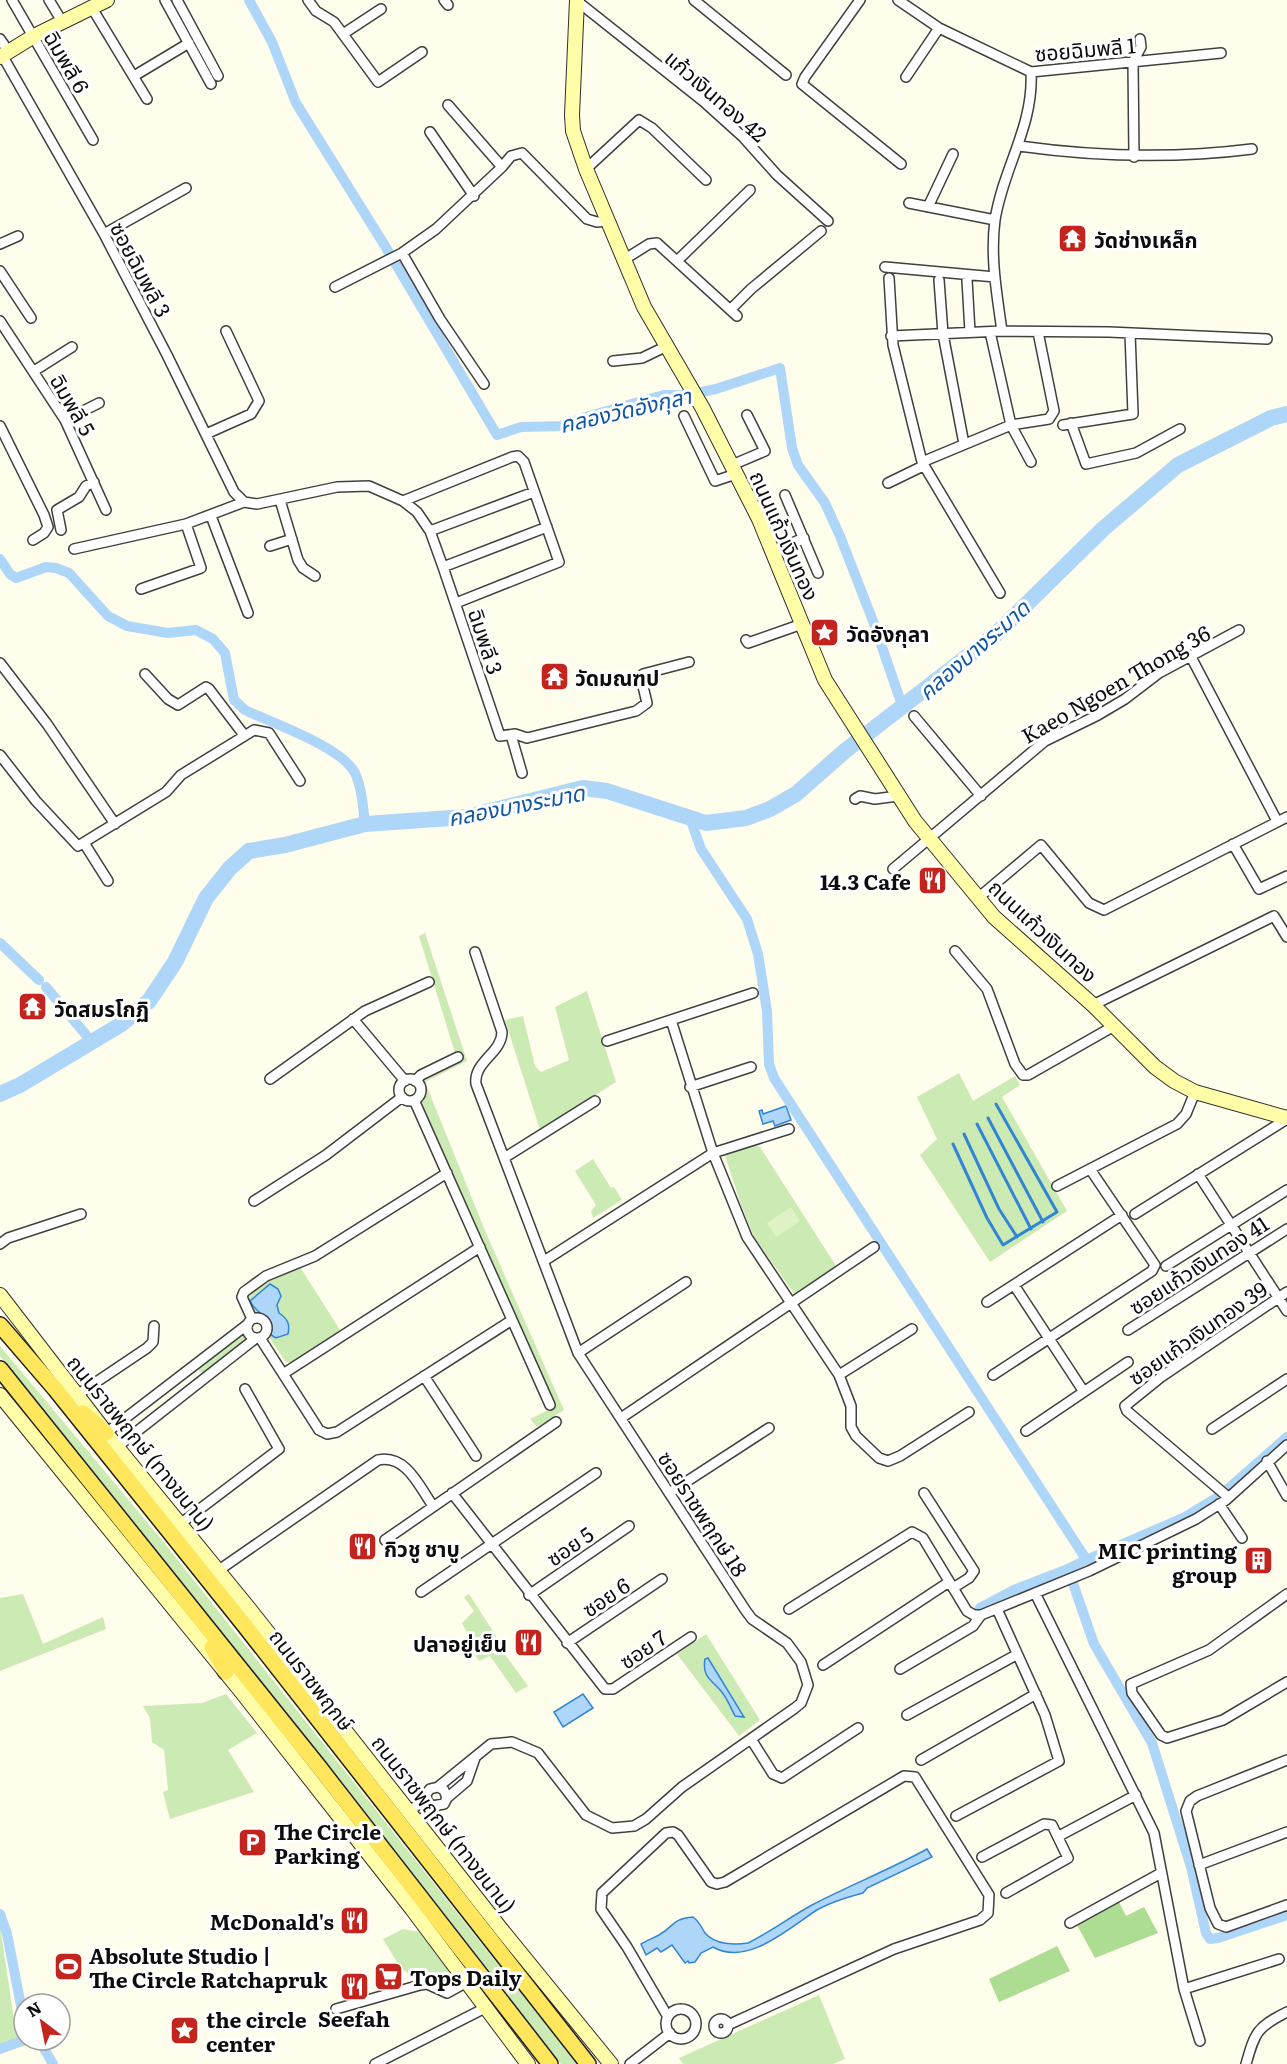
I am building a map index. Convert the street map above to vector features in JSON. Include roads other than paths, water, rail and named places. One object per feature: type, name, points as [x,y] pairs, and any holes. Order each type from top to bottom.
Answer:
[{"type":"main road","points":[[4,55],[34,36],[107,0]]},
{"type":"main road","name":"ถนนแก้วเงินทอง","points":[[577,1],[572,115],[573,131],[586,169],[644,307],[696,395],[773,551],[837,702],[886,779],[929,840],[978,898],[1022,944],[1093,1005],[1155,1067],[1174,1081],[1195,1092],[1287,1118]]},
{"type":"main road","name":"ถนนราชพฤกษ์ (ทางขนาน)","points":[[0,1295],[117,1447],[219,1570],[501,1929],[611,2064]]},
{"type":"main road","name":"ถนนราชพฤกษ์","points":[[0,1325],[56,1390],[245,1626],[588,2064]]},
{"type":"main road","points":[[0,1369],[333,1784],[550,2064]]},
{"type":"main road","points":[[56,1390],[106,1433]]},
{"type":"main road","points":[[0,1395],[226,1672],[487,2007],[528,2064]]},
{"type":"main road","points":[[103,1497],[109,1514],[220,1657],[226,1672]]},
{"type":"street","name":"ฉิมพลี 6","points":[[12,0],[93,140]]},
{"type":"street","points":[[49,0],[63,23]]},
{"type":"street","points":[[165,0],[211,84]]},
{"type":"street","points":[[177,0],[218,76]]},
{"type":"street","points":[[309,0],[316,11],[334,22],[370,73],[380,82],[422,52]]},
{"type":"street","points":[[694,0],[786,75]]},
{"type":"street","points":[[860,0],[805,76],[802,84],[901,164]]},
{"type":"street","name":"ซอยฉิมพลี 1","points":[[898,0],[939,28],[1031,72],[1221,53]]},
{"type":"street","name":"แก้วเงินทอง 42","points":[[577,1],[703,101],[743,137],[777,176],[828,221]]},
{"type":"street","points":[[92,8],[147,99]]},
{"type":"street","points":[[343,34],[381,9]]},
{"type":"street","points":[[906,77],[939,28]]},
{"type":"street","name":"ซอยฉิมพลี 3","points":[[0,39],[4,55],[104,234],[228,482],[244,502]]},
{"type":"street","points":[[1134,157],[1132,62],[1141,47],[1140,39]]},
{"type":"street","points":[[134,76],[189,43]]},
{"type":"street","points":[[1002,331],[995,277],[995,220],[1005,178],[1019,146],[1029,114],[1031,72]]},
{"type":"street","points":[[448,105],[502,166]]},
{"type":"street","points":[[586,169],[639,120],[652,128],[706,180]]},
{"type":"street","points":[[430,132],[474,196]]},
{"type":"street","points":[[1019,146],[1134,157],[1198,156],[1252,150]]},
{"type":"street","points":[[335,287],[396,256],[436,229],[474,196],[511,156],[522,153],[587,219],[597,222],[608,221]]},
{"type":"street","points":[[928,207],[953,154]]},
{"type":"street","points":[[104,234],[186,188]]},
{"type":"street","points":[[678,260],[750,190]]},
{"type":"street","points":[[909,203],[995,220]]},
{"type":"street","points":[[625,259],[654,242],[678,260],[734,313],[751,289],[821,231]]},
{"type":"street","points":[[0,244],[18,236]]},
{"type":"street","points":[[396,256],[484,384]]},
{"type":"street","points":[[885,267],[995,277]]},
{"type":"street","points":[[0,271],[31,318]]},
{"type":"street","points":[[889,278],[891,336],[922,464],[1000,592]]},
{"type":"street","points":[[939,280],[943,333],[964,444]]},
{"type":"street","points":[[967,280],[970,332]]},
{"type":"street","name":"ฉิมพลี 5","points":[[0,321],[65,420],[106,510]]},
{"type":"street","points":[[206,434],[251,414],[259,401],[226,331]]},
{"type":"street","points":[[891,336],[1002,331],[1130,333],[1267,339]]},
{"type":"street","points":[[990,332],[1011,425],[1032,462]]},
{"type":"street","points":[[888,483],[964,444],[1011,425],[1049,419],[1053,416],[1054,411],[1038,332]]},
{"type":"street","points":[[1130,333],[1133,414],[1067,424],[1086,464],[1136,453],[1180,429]]},
{"type":"street","points":[[613,361],[642,358],[667,346]]},
{"type":"street","points":[[34,371],[72,347]]},
{"type":"street","points":[[65,420],[99,403]]},
{"type":"street","points":[[684,416],[715,480],[765,451],[747,415]]},
{"type":"street","points":[[0,426],[48,527],[44,533],[33,540]]},
{"type":"street","points":[[404,501],[512,457],[518,456],[524,462],[560,560],[558,563],[456,603]]},
{"type":"street","points":[[61,530],[56,512],[79,497],[86,486],[94,482]]},
{"type":"street","name":"ฉิมพลี 3","points":[[244,502],[257,504],[338,487],[369,486],[404,501],[417,512],[430,531],[444,567],[497,732],[501,737],[511,735]]},
{"type":"street","points":[[430,531],[534,492]]},
{"type":"street","points":[[785,495],[818,573]]},
{"type":"street","points":[[280,500],[301,565],[315,576]]},
{"type":"street","points":[[74,549],[186,524],[244,502]]},
{"type":"street","points":[[211,516],[248,612]]},
{"type":"street","points":[[141,589],[201,568],[186,524]]},
{"type":"street","points":[[444,567],[547,527]]},
{"type":"street","points":[[773,551],[804,538]]},
{"type":"street","points":[[270,546],[292,539]]},
{"type":"street","points":[[746,640],[748,643],[802,624]]},
{"type":"street","name":"Kaeo Ngoen Thong 36","points":[[893,869],[1045,741],[1125,699],[1159,673],[1239,630]]},
{"type":"street","points":[[1190,656],[1277,821]]},
{"type":"street","points":[[522,773],[511,735],[527,738],[636,711],[647,703],[641,678],[643,674],[689,662]]},
{"type":"street","points":[[0,663],[43,719],[115,824]]},
{"type":"street","points":[[145,674],[168,699],[178,705],[206,687],[244,735]]},
{"type":"street","points":[[915,716],[981,796]]},
{"type":"street","points":[[0,755],[71,841],[78,846],[166,792],[181,775],[254,730],[269,733],[300,781]]},
{"type":"street","points":[[855,799],[860,796],[875,799],[898,796]]},
{"type":"street","points":[[978,898],[1041,845],[1089,903],[1100,910],[1111,908],[1287,817]]},
{"type":"street","points":[[84,843],[108,881]]},
{"type":"street","points":[[1233,844],[1259,890],[1287,876]]},
{"type":"street","points":[[1093,1005],[1274,916],[1287,937]]},
{"type":"street","points":[[955,951],[987,989],[1015,1064],[1023,1075],[1028,1075],[1114,1026]]},
{"type":"street","name":"ซอยราชพฤกษ์ 18","points":[[414,1816],[430,1789],[438,1787],[491,1744],[502,1741],[531,1748],[546,1761],[586,1815],[612,1828],[627,1827],[646,1820],[682,1787],[801,1703],[808,1685],[806,1674],[793,1649],[746,1611],[578,1353],[475,1078],[478,1069],[502,1038],[475,952]]},
{"type":"street","points":[[270,1079],[353,1019],[429,982]]},
{"type":"street","points":[[607,1041],[753,993]]},
{"type":"street","points":[[353,1019],[405,1081]]},
{"type":"street","points":[[671,1020],[690,1087],[713,1153],[747,1237],[839,1375],[849,1401],[851,1427],[879,1458],[888,1461],[900,1456],[969,1412]]},
{"type":"street","points":[[405,1081],[415,1081],[427,1072],[458,1057]]},
{"type":"street","points":[[690,1087],[751,1067]]},
{"type":"street","points":[[402,1097],[400,1088],[405,1081]]},
{"type":"street","points":[[414,1100],[421,1091],[415,1081]]},
{"type":"street","points":[[1057,1186],[1177,1124],[1186,1114],[1195,1092]]},
{"type":"street","points":[[402,1097],[414,1100]]},
{"type":"street","points":[[254,1201],[326,1155],[402,1097]]},
{"type":"street","points":[[414,1100],[550,1405]]},
{"type":"street","points":[[504,1158],[595,1101]]},
{"type":"street","points":[[1135,1214],[1287,1118]]},
{"type":"street","points":[[544,1262],[713,1153],[789,1129]]},
{"type":"street","points":[[993,1375],[1152,1271],[1155,1265],[1090,1169]]},
{"type":"street","points":[[447,1173],[315,1256],[269,1274],[247,1289],[242,1297],[250,1321],[248,1333],[258,1338],[319,1430],[327,1434],[337,1432],[512,1320]]},
{"type":"street","points":[[1198,1174],[1249,1253],[1283,1295],[1287,1311]]},
{"type":"street","points":[[1166,1266],[1287,1190]]},
{"type":"street","points":[[0,1244],[8,1238],[81,1214]]},
{"type":"street","points":[[987,1302],[1122,1215]]},
{"type":"street","name":"ซอยแก้วเงินทอง 41","points":[[1128,1330],[1287,1229]]},
{"type":"street","points":[[621,1418],[874,1246]]},
{"type":"street","points":[[282,1374],[480,1247]]},
{"type":"street","points":[[578,1353],[686,1282]]},
{"type":"street","points":[[1014,1285],[1084,1392]]},
{"type":"street","name":"ซอยแก้วเงินทอง 39","points":[[1228,1497],[1127,1411],[1125,1406],[1161,1377],[1283,1295]]},
{"type":"street","points":[[106,1433],[250,1321],[262,1319],[266,1324],[265,1334],[117,1447]]},
{"type":"street","points":[[77,1395],[147,1348],[153,1342],[154,1326]]},
{"type":"street","points":[[839,1375],[912,1329]]},
{"type":"street","points":[[1026,1431],[1128,1362]]},
{"type":"street","points":[[190,1368],[200,1382]]},
{"type":"street","points":[[424,1376],[476,1456]]},
{"type":"street","points":[[178,1377],[189,1391]]},
{"type":"street","points":[[1212,1429],[1287,1379]]},
{"type":"street","points":[[180,1524],[279,1449],[245,1389]]},
{"type":"street","points":[[385,1540],[556,1422]]},
{"type":"street","points":[[669,1493],[769,1428]]},
{"type":"street","points":[[789,1609],[912,1532],[923,1538],[967,1611],[974,1615],[981,1615],[1036,1595],[1175,1529],[1219,1504],[1287,1445]]},
{"type":"street","points":[[219,1570],[378,1460],[394,1459],[405,1466],[433,1506]]},
{"type":"street","points":[[1267,1461],[1287,1496]]},
{"type":"street","points":[[421,1592],[596,1473]]},
{"type":"street","points":[[452,1493],[567,1643]]},
{"type":"street","points":[[823,1665],[951,1585],[969,1578],[974,1571],[924,1493]]},
{"type":"street","points":[[1219,1504],[1242,1538]]},
{"type":"street","name":"ซอย 5","points":[[530,1594],[629,1526]]},
{"type":"street","name":"ซอย 6","points":[[567,1643],[662,1579]]},
{"type":"street","points":[[1287,1594],[1209,1650],[1131,1684],[1132,1693],[1161,1735],[1167,1738],[1222,1720],[1287,1682]]},
{"type":"street","points":[[1036,1595],[1154,1833],[1184,1989],[1200,2041]]},
{"type":"street","points":[[956,1816],[1059,1761],[1036,1694],[1016,1655],[997,1609]]},
{"type":"street","points":[[900,1669],[973,1626],[981,1615]]},
{"type":"street","name":"ซอย 7","points":[[567,1643],[605,1689],[613,1689],[691,1637]]},
{"type":"street","points":[[907,1715],[1016,1655]]},
{"type":"street","points":[[921,1760],[1036,1694]]},
{"type":"street","points":[[750,1738],[773,1774],[782,1778],[858,1728]]},
{"type":"street","points":[[414,1816],[444,1804],[447,1797],[467,1781],[475,1758]]},
{"type":"street","points":[[1287,1760],[1190,1801],[1186,1811],[1210,1908],[1218,1924],[1226,1927],[1287,1905]]},
{"type":"street","points":[[668,2017],[627,1947],[601,1909],[602,1893],[666,1833],[673,1832],[678,1835],[711,1882],[717,1884],[725,1882],[904,1776],[915,1777],[989,1895],[988,1913],[980,1920],[894,1949],[728,2025],[724,2020],[719,2019],[713,2026],[695,2027]]},
{"type":"street","points":[[438,1787],[447,1797]]},
{"type":"street","points":[[1059,1836],[1136,1795]]},
{"type":"street","points":[[426,1798],[429,1804],[436,1807]]},
{"type":"street","points":[[982,1857],[1044,1824],[1052,1825],[1068,1855],[1066,1860],[1006,1893]]},
{"type":"street","points":[[1199,1865],[1287,1832]]},
{"type":"street","points":[[1071,1923],[1161,1873]]},
{"type":"street","points":[[1184,1989],[1279,1959]]},
{"type":"street","points":[[336,2009],[420,1985],[428,1984],[447,1993],[467,1982]]},
{"type":"street","points":[[375,2064],[487,2007]]},
{"type":"street","points":[[679,2009],[688,2011],[695,2018],[695,2027],[685,2038],[675,2037],[666,2026],[668,2017],[679,2009]]},
{"type":"street","points":[[1246,2064],[1256,2032],[1263,2024],[1287,2012]]},
{"type":"street","points":[[630,2064],[670,2033]]},
{"type":"water","points":[[786,1106],[791,1120],[775,1126],[773,1121],[763,1124],[759,1111],[762,1110],[763,1114]]},
{"type":"water","points":[[270,1284],[278,1289],[281,1296],[277,1305],[279,1313],[288,1325],[288,1334],[276,1338],[271,1335],[265,1318],[250,1301]]},
{"type":"water","points":[[708,1658],[744,1717],[735,1716],[723,1694],[708,1677],[704,1665],[705,1659]]},
{"type":"water","points":[[583,1694],[593,1708],[563,1727],[554,1712]]},
{"type":"water","points":[[927,1849],[932,1857],[867,1888],[863,1893],[822,1907],[754,1949],[726,1952],[713,1947],[701,1953],[695,1962],[685,1963],[672,1945],[661,1952],[657,1948],[646,1955],[641,1944],[664,1932],[677,1921],[693,1917],[705,1933],[714,1940],[731,1944],[748,1943],[812,1905]]},
{"type":"waterway","name":"คลองวัดอังกุลา","points":[[249,0],[272,42],[296,103],[385,246],[497,435],[521,427],[563,426],[582,418],[664,395],[687,395],[716,389],[780,368],[792,448],[798,465],[825,503],[840,536],[903,708]]},
{"type":"waterway","name":"คลองบางระมาด","points":[[0,1094],[20,1085],[120,1025],[149,1001],[175,962],[206,898],[230,868],[249,851],[285,845],[365,824],[466,817],[583,788],[607,791],[706,823],[746,818],[770,809],[796,794],[846,750],[995,635],[1103,529],[1178,465],[1271,418],[1287,414]]},
{"type":"waterway","points":[[0,559],[10,574],[16,578],[46,567],[69,573],[108,616],[127,626],[168,633],[196,630],[213,639],[225,653],[234,700],[245,710],[322,745],[348,763],[359,785],[365,824]]},
{"type":"waterway","points":[[690,818],[701,849],[747,919],[758,954],[767,1011],[769,1064],[774,1078],[1086,1560],[1068,1569],[1094,1644],[1152,1743],[1191,1867],[1206,1933],[1210,1939],[1218,1938],[1287,1915]]},
{"type":"waterway","points":[[0,943],[39,980]]},
{"type":"waterway","points":[[46,987],[92,1042]]},
{"type":"waterway","points":[[953,1144],[987,1218],[1003,1245],[1057,1212],[996,1104]]},
{"type":"waterway","points":[[988,1118],[1043,1222]]},
{"type":"waterway","points":[[977,1124],[1031,1229]]},
{"type":"waterway","points":[[964,1134],[999,1209],[1017,1237]]},
{"type":"waterway","points":[[1086,1560],[1185,1517],[1221,1495],[1287,1437]]},
{"type":"waterway","points":[[980,1608],[1014,1590],[1068,1569]]},
{"type":"waterway","points":[[0,1914],[7,1934],[18,1992]]},
{"type":"waterway","points":[[0,2049],[12,2044]]},
{"type":"waterway","points":[[46,2052],[53,2064]]},
{"type":"place","name":"วัดช่างเหล็ก","points":[[1073,238]]},
{"type":"place","name":"วัดอังกุลา","points":[[825,632]]},
{"type":"place","name":"วัดมณฑป","points":[[554,676]]},
{"type":"place","name":"14.3 Cafe","points":[[932,880]]},
{"type":"place","name":"วัดสมรโกฏิ","points":[[33,1007]]},
{"type":"place","name":"กิวชู ชาบู","points":[[363,1547]]},
{"type":"place","name":"MIC printing group","points":[[1258,1561]]},
{"type":"place","name":"ปลาอยู่เย็น","points":[[528,1642]]},
{"type":"place","name":"The Circle Parking","points":[[253,1842]]},
{"type":"place","name":"McDonald's","points":[[355,1920]]},
{"type":"place","name":"Absolute Studio | The Circle Ratchapruk","points":[[68,1966]]},
{"type":"place","name":"Tops Daily","points":[[389,1976]]},
{"type":"place","name":"Seefah","points":[[354,1986]]},
{"type":"place","name":"the circle center","points":[[185,2030]]}]
